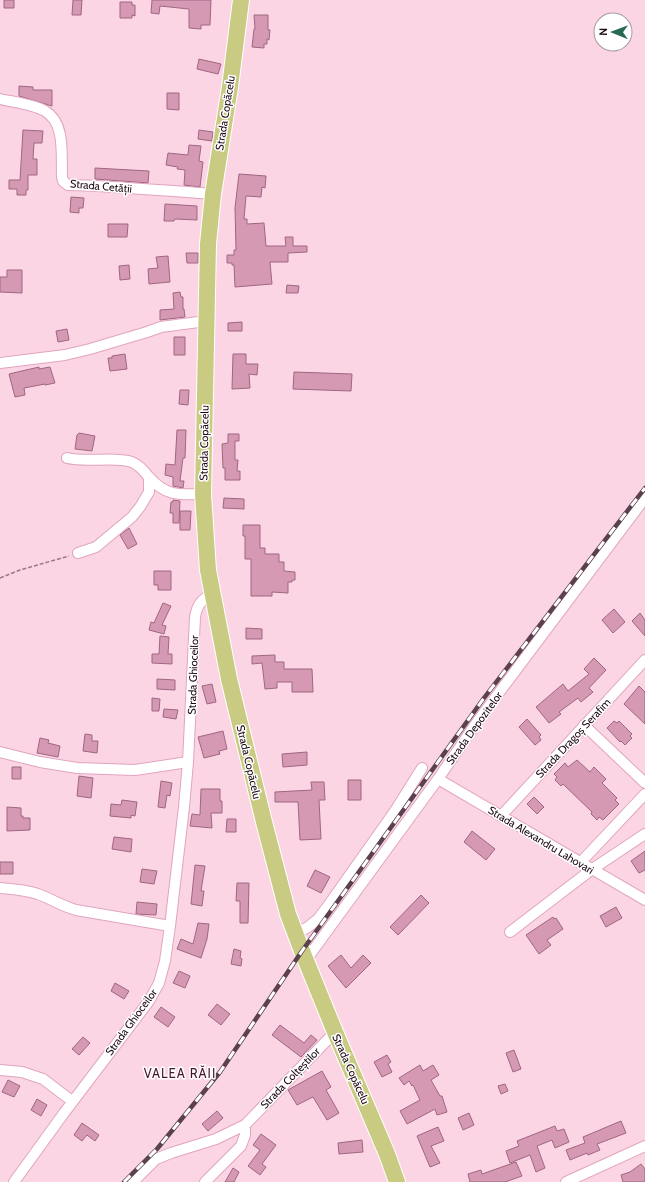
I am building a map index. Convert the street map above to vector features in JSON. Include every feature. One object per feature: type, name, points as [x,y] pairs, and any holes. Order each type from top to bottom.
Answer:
[{"type":"main road","name":"Strada Copăcelu","points":[[241,0],[230,87],[213,194],[208,244],[203,494],[206,549],[212,594],[229,679],[283,895],[295,934],[335,1032],[366,1101],[397,1182]]},
{"type":"street","name":"Strada Cetății","points":[[0,99],[37,108],[45,111],[53,117],[59,132],[63,181],[68,185],[213,194]]},
{"type":"street","points":[[0,364],[65,355],[161,327],[206,321]]},
{"type":"street","points":[[67,458],[84,460],[122,460],[131,462],[138,465],[148,477],[164,491],[170,494]]},
{"type":"street","points":[[78,553],[89,550],[100,544],[132,517],[149,492],[148,477]]},
{"type":"street","points":[[143,502],[152,497],[170,494],[203,494]]},
{"type":"street","name":"Strada Depozitelor","points":[[306,960],[438,779],[477,722],[645,498]]},
{"type":"street","name":"Strada Ghioceilor","points":[[14,1182],[72,1102],[149,1001],[159,983],[165,961],[170,926],[184,807],[197,607],[200,602],[212,594]]},
{"type":"street","name":"Strada Dragoș Serafim","points":[[501,816],[645,660]]},
{"type":"street","points":[[584,725],[645,783]]},
{"type":"street","points":[[0,752],[40,762],[77,768],[135,770],[188,762]]},
{"type":"street","points":[[295,934],[308,927],[318,919],[395,811],[422,768]]},
{"type":"street","name":"Strada Alexandru Lahovari","points":[[438,779],[591,870],[645,900]]},
{"type":"street","points":[[580,863],[645,794]]},
{"type":"street","points":[[510,932],[591,870],[645,834]]},
{"type":"street","points":[[0,888],[15,889],[38,894],[63,906],[76,910],[170,926]]},
{"type":"street","name":"Strada Colțeștilor","points":[[132,1182],[156,1159],[216,1139],[245,1125],[335,1032]]},
{"type":"street","points":[[0,1070],[22,1072],[43,1079],[72,1102]]},
{"type":"street","points":[[205,1182],[241,1146],[245,1125]]},
{"type":"street","points":[[566,1182],[645,1146]]},
{"type":"path","points":[[0,578],[20,570],[78,553]]},
{"type":"building","points":[[4,0],[14,0],[14,8],[4,8]]},
{"type":"building","points":[[73,0],[82,0],[81,15],[72,15]]},
{"type":"building","points":[[152,0],[211,0],[210,25],[201,25],[201,29],[189,28],[189,9],[160,6],[159,14],[151,13]]},
{"type":"building","points":[[120,2],[132,2],[132,5],[135,5],[135,16],[132,15],[132,18],[120,18]]},
{"type":"building","points":[[254,15],[268,15],[268,30],[270,30],[269,40],[267,39],[267,44],[264,44],[264,48],[252,47],[255,29]]},
{"type":"building","points":[[199,59],[221,64],[218,74],[197,69]]},
{"type":"building","points":[[19,86],[33,87],[33,90],[52,90],[52,106],[19,96]]},
{"type":"building","points":[[167,93],[179,93],[179,110],[167,109]]},
{"type":"building","points":[[23,130],[43,131],[42,143],[34,143],[33,159],[37,159],[37,175],[28,175],[28,190],[26,190],[26,195],[17,195],[17,189],[9,189],[9,180],[20,180]]},
{"type":"building","points":[[199,130],[213,132],[212,141],[198,139]]},
{"type":"building","points":[[189,145],[201,146],[199,161],[203,162],[200,187],[184,185],[185,170],[166,165],[168,153],[188,155]]},
{"type":"building","points":[[95,168],[149,171],[148,183],[95,179]]},
{"type":"building","points":[[239,174],[266,176],[265,188],[262,187],[261,197],[246,196],[244,219],[247,219],[247,224],[264,223],[266,246],[286,246],[285,237],[293,237],[293,246],[307,246],[307,252],[288,253],[288,262],[270,262],[272,284],[235,287],[234,265],[232,265],[232,263],[227,263],[227,255],[234,255],[234,250],[236,250],[235,208]]},
{"type":"building","points":[[71,197],[84,198],[83,208],[79,208],[79,213],[70,212]]},
{"type":"building","points":[[165,204],[197,206],[197,220],[175,219],[174,221],[164,221]]},
{"type":"building","points":[[108,224],[128,224],[127,237],[108,237]]},
{"type":"building","points":[[186,253],[198,253],[198,263],[187,263]]},
{"type":"building","points":[[168,256],[170,282],[149,284],[148,269],[158,268],[156,257]]},
{"type":"building","points":[[129,265],[130,279],[120,280],[119,266]]},
{"type":"building","points":[[7,270],[22,270],[22,293],[0,292],[0,277],[7,277]]},
{"type":"building","points":[[287,285],[299,286],[298,293],[286,293]]},
{"type":"building","points":[[180,292],[181,297],[183,297],[185,317],[160,320],[160,310],[174,309],[173,293]]},
{"type":"building","points":[[242,322],[242,331],[228,331],[228,323]]},
{"type":"building","points":[[67,329],[69,340],[58,342],[56,331]]},
{"type":"building","points":[[174,337],[185,337],[185,355],[174,355]]},
{"type":"building","points":[[125,354],[127,369],[110,371],[108,358]]},
{"type":"building","points":[[233,354],[246,354],[246,364],[258,364],[257,375],[249,374],[250,388],[232,389]]},
{"type":"building","points":[[39,367],[39,369],[50,367],[55,383],[24,388],[25,395],[15,397],[9,374]]},
{"type":"building","points":[[294,372],[352,374],[351,391],[293,389]]},
{"type":"building","points":[[180,390],[189,390],[188,405],[179,404]]},
{"type":"building","points":[[177,430],[186,430],[185,458],[183,458],[180,481],[184,481],[183,488],[173,486],[173,477],[165,475],[166,464],[175,465]]},
{"type":"building","points":[[79,433],[95,436],[92,451],[75,449],[77,435]]},
{"type":"building","points":[[228,434],[239,434],[239,441],[235,441],[235,460],[238,460],[237,471],[240,471],[240,480],[225,480],[222,444],[228,443]]},
{"type":"building","points":[[224,498],[244,499],[244,509],[223,508]]},
{"type":"building","points":[[173,500],[180,501],[179,523],[173,523],[173,513],[170,513],[171,502],[173,502]]},
{"type":"building","points":[[180,511],[191,511],[190,530],[180,530]]},
{"type":"building","points":[[243,525],[260,525],[260,548],[265,548],[265,554],[279,554],[279,562],[284,562],[284,571],[295,572],[295,580],[288,582],[288,593],[272,592],[272,596],[251,596],[251,559],[245,559],[245,536],[243,536]]},
{"type":"building","points":[[129,528],[137,544],[128,549],[120,535]]},
{"type":"building","points":[[154,571],[171,571],[171,590],[158,590],[158,585],[154,585]]},
{"type":"building","points":[[163,603],[171,606],[162,625],[166,626],[164,634],[149,630],[151,622],[154,623]]},
{"type":"building","points":[[614,609],[625,622],[613,633],[602,620]]},
{"type":"building","points":[[640,613],[645,620],[645,636],[632,621]]},
{"type":"building","points":[[246,628],[262,629],[262,639],[246,639]]},
{"type":"building","points":[[160,636],[169,637],[168,654],[172,654],[172,664],[152,663],[152,654],[159,654]]},
{"type":"building","points":[[275,655],[275,662],[284,662],[284,669],[312,669],[313,692],[292,692],[292,682],[277,682],[277,688],[265,689],[262,663],[252,664],[252,656]]},
{"type":"building","points":[[594,658],[606,670],[589,688],[593,692],[581,702],[578,698],[559,712],[561,714],[549,723],[536,707],[563,684],[568,691],[589,674],[584,669]]},
{"type":"building","points":[[157,679],[175,680],[175,690],[157,689]]},
{"type":"building","points":[[212,684],[216,702],[207,704],[202,686]]},
{"type":"building","points":[[639,686],[645,692],[645,724],[624,704]]},
{"type":"building","points":[[152,698],[160,699],[159,711],[152,711]]},
{"type":"building","points":[[164,709],[178,710],[176,719],[163,717]]},
{"type":"building","points":[[527,719],[541,735],[539,737],[541,740],[535,745],[519,727]]},
{"type":"building","points":[[614,721],[617,723],[619,721],[632,734],[630,736],[632,738],[625,745],[621,741],[620,742],[607,728]]},
{"type":"building","points":[[223,731],[227,749],[219,751],[220,754],[204,758],[198,737]]},
{"type":"building","points":[[85,734],[92,735],[92,741],[98,741],[97,753],[83,751]]},
{"type":"building","points":[[40,738],[49,740],[48,743],[60,746],[58,757],[37,753]]},
{"type":"building","points":[[307,752],[307,765],[283,767],[282,754]]},
{"type":"building","points":[[577,760],[590,772],[594,767],[606,779],[602,783],[617,798],[615,800],[619,804],[603,820],[599,817],[597,820],[591,814],[592,812],[563,784],[561,786],[555,780],[557,777],[554,774],[565,763],[568,767]]},
{"type":"building","points":[[12,767],[21,767],[21,779],[12,779]]},
{"type":"building","points":[[79,776],[93,778],[91,798],[77,796]]},
{"type":"building","points":[[348,780],[361,780],[361,800],[348,800]]},
{"type":"building","points":[[161,781],[172,783],[170,796],[167,795],[165,808],[158,807]]},
{"type":"building","points":[[311,782],[324,782],[325,800],[319,800],[321,839],[300,840],[298,802],[275,802],[275,792],[312,790]]},
{"type":"building","points":[[201,789],[220,789],[222,813],[211,813],[212,828],[190,826],[192,814],[200,815]]},
{"type":"building","points":[[534,797],[544,807],[537,814],[527,804]]},
{"type":"building","points":[[122,800],[137,802],[135,816],[131,815],[131,818],[110,816],[111,804],[121,805]]},
{"type":"building","points":[[7,807],[21,808],[21,816],[23,816],[23,818],[30,818],[30,830],[7,831]]},
{"type":"building","points":[[227,819],[236,819],[236,832],[226,832]]},
{"type":"building","points":[[472,831],[495,849],[486,860],[464,842]]},
{"type":"building","points":[[114,837],[132,839],[131,852],[112,849]]},
{"type":"building","points":[[645,851],[645,870],[639,873],[631,861]]},
{"type":"building","points":[[0,862],[13,862],[13,874],[0,874]]},
{"type":"building","points":[[195,865],[205,866],[201,891],[204,891],[202,906],[191,904]]},
{"type":"building","points":[[142,869],[157,871],[154,884],[140,882]]},
{"type":"building","points":[[315,870],[330,877],[321,893],[307,886]]},
{"type":"building","points":[[237,883],[249,883],[248,923],[240,923],[240,901],[236,901]]},
{"type":"building","points":[[421,895],[429,903],[398,935],[390,927]]},
{"type":"building","points":[[137,902],[157,904],[156,915],[136,914]]},
{"type":"building","points":[[616,907],[622,918],[606,927],[600,916]]},
{"type":"building","points":[[553,917],[554,919],[556,918],[563,929],[547,940],[551,945],[539,954],[526,935]]},
{"type":"building","points":[[198,923],[209,924],[207,939],[201,958],[177,949],[181,939],[193,944]]},
{"type":"building","points":[[234,949],[241,951],[241,966],[231,964]]},
{"type":"building","points":[[341,955],[351,968],[363,955],[371,963],[346,988],[328,966]]},
{"type":"building","points":[[179,971],[190,976],[185,988],[173,983]]},
{"type":"building","points":[[115,983],[129,991],[124,999],[111,991]]},
{"type":"building","points":[[217,1004],[230,1014],[221,1025],[208,1015]]},
{"type":"building","points":[[161,1007],[175,1017],[168,1027],[154,1017]]},
{"type":"building","points":[[280,1025],[304,1043],[311,1035],[317,1040],[301,1057],[272,1035]]},
{"type":"building","points":[[83,1037],[90,1043],[79,1055],[72,1049]]},
{"type":"building","points":[[514,1050],[521,1069],[513,1072],[506,1053]]},
{"type":"building","points":[[387,1055],[391,1062],[388,1064],[392,1072],[382,1077],[374,1062]]},
{"type":"building","points":[[420,1065],[423,1071],[433,1065],[439,1075],[431,1080],[440,1096],[442,1096],[447,1112],[437,1115],[435,1109],[407,1124],[400,1111],[420,1100],[413,1085],[412,1086],[409,1081],[404,1085],[399,1078]]},
{"type":"building","points":[[322,1071],[331,1087],[326,1090],[339,1113],[327,1120],[313,1097],[297,1105],[288,1090]]},
{"type":"building","points":[[8,1080],[20,1086],[14,1097],[2,1092]]},
{"type":"building","points":[[505,1084],[508,1091],[501,1094],[498,1086]]},
{"type":"building","points":[[37,1099],[47,1105],[41,1116],[31,1110]]},
{"type":"building","points":[[217,1111],[223,1118],[208,1131],[202,1124]]},
{"type":"building","points":[[469,1113],[474,1125],[463,1130],[458,1118]]},
{"type":"building","points":[[621,1121],[626,1133],[597,1144],[600,1150],[588,1155],[587,1153],[570,1160],[566,1150],[585,1143],[583,1137]]},
{"type":"building","points":[[82,1123],[99,1135],[95,1141],[87,1135],[82,1141],[74,1135]]},
{"type":"building","points":[[555,1126],[557,1131],[564,1129],[569,1142],[555,1148],[552,1140],[537,1146],[545,1168],[536,1172],[530,1155],[510,1163],[506,1151],[519,1146],[517,1141]]},
{"type":"building","points":[[438,1127],[444,1141],[431,1146],[440,1163],[430,1167],[417,1136]]},
{"type":"building","points":[[261,1134],[276,1145],[262,1164],[266,1167],[260,1175],[248,1166],[260,1150],[253,1145]]},
{"type":"building","points":[[362,1140],[363,1152],[339,1154],[338,1143]]},
{"type":"building","points":[[516,1162],[522,1176],[505,1182],[470,1182],[468,1174],[481,1170],[482,1174]]},
{"type":"building","points":[[641,1164],[645,1169],[645,1182],[623,1182],[621,1175],[630,1172]]},
{"type":"building","points":[[233,1168],[239,1172],[234,1182],[225,1182]]},
{"type":"railway","points":[[124,1182],[157,1149],[220,1072],[302,951],[484,698],[645,488]]},
{"type":"district","name":"VALEA RĂII","points":[[180,1073]]}]
